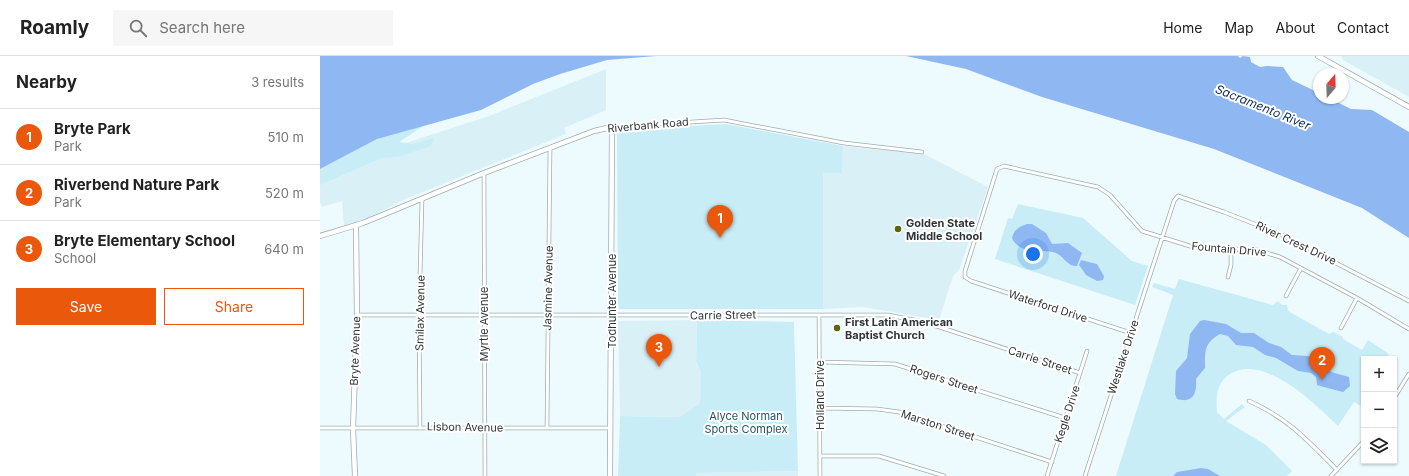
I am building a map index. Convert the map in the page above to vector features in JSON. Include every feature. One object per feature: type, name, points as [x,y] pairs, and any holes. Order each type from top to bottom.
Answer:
[{"type":"street","points":[[1318,56],[1409,107]]},
{"type":"street","name":"Riverbank Road","points":[[320,236],[356,225],[422,199],[484,172],[594,131],[612,127],[724,120],[844,143],[922,152]]},
{"type":"street","name":"Todhunter Avenue","points":[[610,476],[612,127]]},
{"type":"street","name":"Jasmine Avenue","points":[[547,427],[547,315],[550,148]]},
{"type":"street","name":"Fountain Drive","points":[[965,277],[965,271],[997,169],[1004,166],[1098,188],[1110,195],[1142,231],[1162,238],[1193,247],[1268,252],[1357,298],[1409,329]]},
{"type":"street","name":"Myrtle Avenue","points":[[484,172],[483,316],[485,476]]},
{"type":"street","name":"Westlake Drive","points":[[1085,476],[1162,238],[1178,196]]},
{"type":"street","name":"River Crest Drive","points":[[1178,196],[1280,234],[1409,301]]},
{"type":"street","name":"Smilax Avenue","points":[[420,427],[419,316],[422,199]]},
{"type":"street","name":"Bryte Avenue","points":[[355,476],[353,428],[357,315],[356,225]]},
{"type":"street","points":[[1228,277],[1231,265],[1231,249]]},
{"type":"street","points":[[1286,296],[1301,268]]},
{"type":"street","name":"Waterford Drive","points":[[965,277],[971,281],[1131,333]]},
{"type":"street","points":[[1341,328],[1357,298]]},
{"type":"street","name":"Holland Drive","points":[[818,314],[820,362],[820,476]]},
{"type":"street","name":"Carrie Street","points":[[357,315],[882,315],[915,320],[1080,373]]},
{"type":"street","name":"Kegle Drive","points":[[1047,476],[1087,351]]},
{"type":"street","name":"Rogers Street","points":[[820,362],[895,364],[1065,418]]},
{"type":"street","points":[[1397,393],[1409,374]]},
{"type":"street","points":[[1249,401],[1267,409],[1293,426],[1337,470]]},
{"type":"street","name":"Marston Street","points":[[820,408],[877,409],[899,412],[1052,462]]},
{"type":"street","name":"Lisbon Avenue","points":[[320,428],[610,428]]},
{"type":"street","points":[[1331,476],[1361,444]]},
{"type":"street","points":[[820,456],[879,456],[944,476]]},
{"type":"shaded area","points":[[1341,56],[1409,56],[1409,97],[1343,60]]},
{"type":"shaded area","points":[[606,69],[606,110],[564,128],[566,134],[403,200],[371,217],[344,226],[342,201],[322,207],[320,202],[320,184],[387,149],[489,116]]},
{"type":"shaded area","name":"Golden State Middle School","points":[[843,146],[924,154],[988,187],[959,270],[953,276],[939,320],[863,307],[823,309],[823,172],[842,173]]},
{"type":"shaded area","points":[[697,320],[696,361],[701,372],[700,403],[681,417],[620,416],[618,321]]},
{"type":"shaded area","points":[[798,471],[798,476],[696,476],[696,473]]},
{"type":"green space","points":[[425,117],[425,125],[399,142],[413,144],[434,138],[431,146],[398,157],[381,158],[320,185],[320,169],[377,139]]},
{"type":"green space","points":[[726,124],[843,146],[842,173],[823,173],[823,309],[619,309],[617,132],[619,130]]},
{"type":"green space","points":[[1018,204],[1083,218],[1132,261],[1148,266],[1135,305],[995,259],[1008,218],[1012,219]]},
{"type":"green space","points":[[1179,279],[1273,305],[1278,301],[1282,305],[1287,305],[1288,311],[1329,334],[1334,332],[1362,350],[1368,340],[1389,354],[1387,356],[1361,356],[1361,406],[1354,402],[1338,426],[1303,394],[1273,375],[1258,370],[1243,369],[1230,374],[1225,378],[1219,386],[1217,396],[1217,412],[1224,419],[1242,404],[1245,407],[1226,421],[1266,445],[1292,471],[1287,476],[1116,476],[1173,295],[1152,287],[1154,283],[1175,289]]},
{"type":"green space","name":"Alyce Norman Sports Complex","points":[[697,320],[794,322],[798,471],[696,473],[696,476],[618,476],[620,416],[680,417],[700,403],[701,372],[696,361]]},
{"type":"water","points":[[320,56],[656,56],[607,60],[560,74],[533,84],[481,110],[377,139],[320,169]]},
{"type":"water","name":"Sacramento River","points":[[906,56],[1238,56],[1240,58],[1243,56],[1250,57],[1251,62],[1260,67],[1283,67],[1292,80],[1313,90],[1313,104],[1341,104],[1351,109],[1372,110],[1409,132],[1409,238],[1362,208],[1214,149],[1042,97],[966,69]]},
{"type":"water","points":[[1032,224],[1046,233],[1052,244],[1068,243],[1082,253],[1077,266],[1070,265],[1056,253],[1026,249],[1016,244],[1012,238],[1014,232],[1019,227]]},
{"type":"water","points":[[1081,260],[1097,264],[1104,276],[1103,280],[1097,281],[1086,275],[1079,265]]},
{"type":"water","points":[[1204,320],[1226,324],[1241,333],[1254,333],[1269,343],[1281,347],[1292,355],[1308,356],[1326,365],[1331,372],[1349,377],[1350,386],[1343,392],[1317,385],[1316,377],[1311,373],[1298,371],[1276,358],[1265,355],[1253,347],[1236,345],[1228,336],[1220,334],[1208,344],[1206,348],[1205,368],[1196,379],[1196,388],[1193,396],[1187,400],[1177,399],[1175,394],[1176,371],[1187,358],[1190,334],[1200,321]]},
{"type":"water","points":[[1201,468],[1208,469],[1220,476],[1173,476],[1177,472]]},
{"type":"place","name":"Golden State Middle School","points":[[898,229]]},
{"type":"place","name":"Bryte Park","points":[[720,238]]},
{"type":"place","name":"First Latin American Baptist Church","points":[[837,328]]},
{"type":"place","name":"Bryte Elementary School","points":[[659,367]]},
{"type":"place","name":"Riverbend Nature Park","points":[[1322,380]]}]
